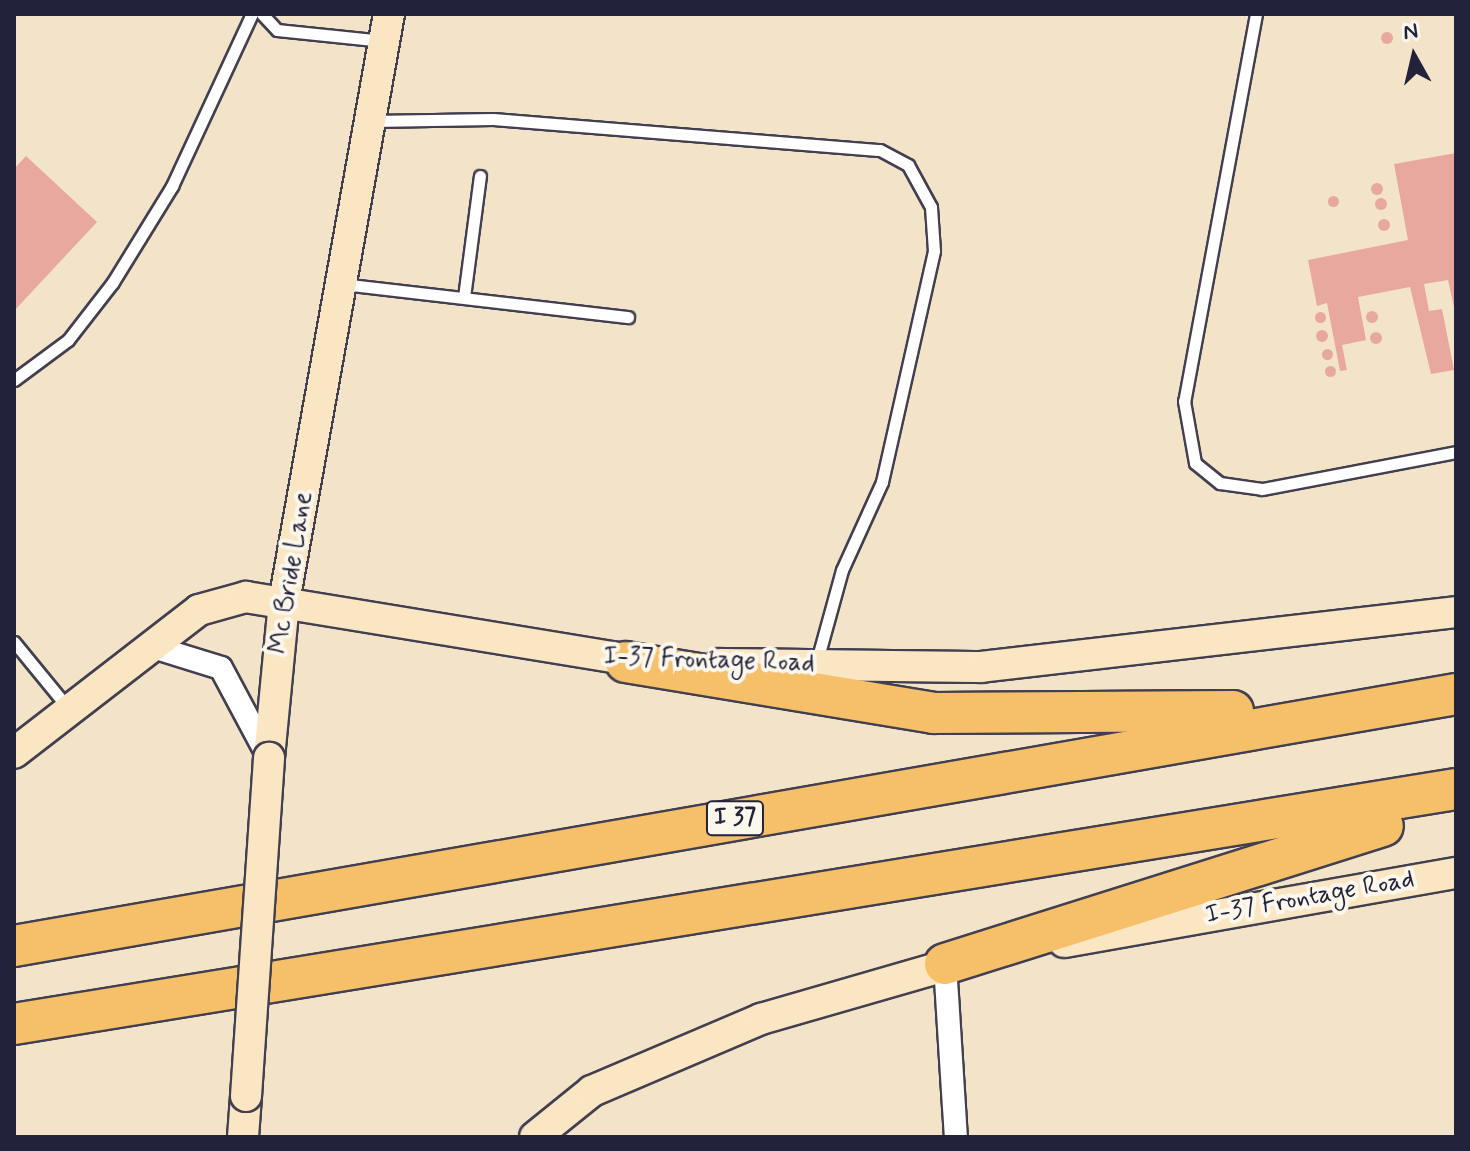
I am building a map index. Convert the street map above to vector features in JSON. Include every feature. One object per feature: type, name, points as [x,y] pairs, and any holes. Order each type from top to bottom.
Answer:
[{"type":"highway","points":[[626,662],[933,713],[1345,710]]},
{"type":"highway","name":"I 37","points":[[14,946],[1345,710],[1456,694]]},
{"type":"highway","points":[[14,1024],[1456,789]]},
{"type":"highway","points":[[945,964],[1350,831],[1456,813]]},
{"type":"main road","name":"Mc Bride Lane","points":[[243,1137],[269,758],[284,602],[386,28]]},
{"type":"main road","name":"I-37 Frontage Road","points":[[14,753],[150,646],[225,601],[284,602],[626,662],[981,667],[1456,612]]},
{"type":"main road","name":"I-37 Frontage Road","points":[[535,1137],[592,1091],[761,1019],[945,964],[1456,873]]},
{"type":"street","points":[[150,646],[221,668],[237,685],[269,758]]},
{"type":"street","points":[[945,964],[956,1137]]},
{"type":"lane","points":[[14,380],[68,340],[113,282],[172,186],[252,14]]},
{"type":"lane","points":[[262,14],[277,30],[386,28]]},
{"type":"lane","points":[[1256,14],[1184,401],[1195,463],[1220,483],[1262,489],[1456,452]]},
{"type":"lane","points":[[371,121],[493,119],[880,150],[908,165],[931,207],[934,251],[882,482],[842,570],[816,665]]},
{"type":"lane","points":[[464,297],[480,176]]},
{"type":"lane","points":[[342,284],[628,317]]},
{"type":"lane","points":[[14,642],[68,709]]},
{"type":"building","points":[[1387,32],[1393,38],[1387,44],[1381,38]]},
{"type":"building","points":[[1456,153],[1456,316],[1448,280],[1424,284],[1429,311],[1442,309],[1454,370],[1431,374],[1410,287],[1358,297],[1366,340],[1342,345],[1347,370],[1340,371],[1327,303],[1317,306],[1308,260],[1408,240],[1394,164]]},
{"type":"building","points":[[26,156],[97,222],[14,311],[14,169]]},
{"type":"building","points":[[1377,183],[1383,189],[1377,195],[1371,189]]},
{"type":"building","points":[[1333,195],[1339,201],[1333,207],[1327,201]]},
{"type":"building","points":[[1381,198],[1387,204],[1381,210],[1375,204]]},
{"type":"building","points":[[1384,219],[1390,225],[1384,231],[1378,225]]},
{"type":"building","points":[[1320,311],[1326,317],[1320,323],[1314,317]]},
{"type":"building","points":[[1372,311],[1378,317],[1372,323],[1366,317]]},
{"type":"building","points":[[1322,330],[1328,336],[1322,342],[1316,336]]},
{"type":"building","points":[[1376,332],[1382,338],[1376,344],[1370,338]]},
{"type":"building","points":[[1327,348],[1333,354],[1327,360],[1321,354]]},
{"type":"building","points":[[1330,365],[1336,371],[1330,377],[1324,371]]}]
